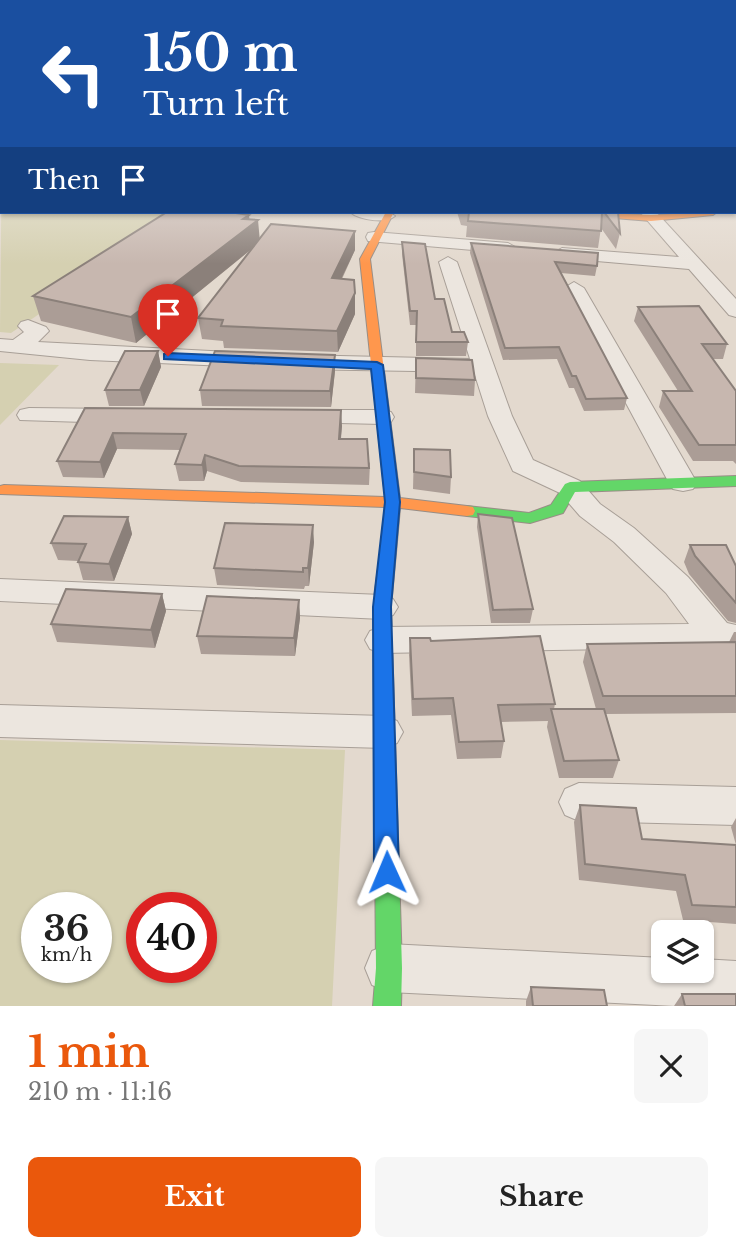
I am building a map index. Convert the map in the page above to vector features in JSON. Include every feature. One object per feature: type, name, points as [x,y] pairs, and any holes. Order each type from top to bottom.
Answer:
[{"type":"street","points":[[388,214],[365,259],[393,502],[382,624],[388,987],[736,985]]},
{"type":"street","points":[[628,214],[671,214]]},
{"type":"street","points":[[650,215],[736,311]]},
{"type":"street","points":[[374,237],[522,249]]},
{"type":"street","points":[[548,252],[696,264]]},
{"type":"street","points":[[448,262],[499,416],[522,465],[570,487],[590,510],[624,535],[727,636]]},
{"type":"street","points":[[574,288],[682,483]]},
{"type":"street","points":[[8,346],[39,331],[28,326]]},
{"type":"street","points":[[8,346],[377,365],[484,366]]},
{"type":"street","points":[[29,415],[141,416]]},
{"type":"street","points":[[275,417],[382,417]]},
{"type":"street","points":[[570,487],[736,481]]},
{"type":"street","points":[[4,490],[393,502],[530,518],[557,509],[570,487]]},
{"type":"street","points":[[0,590],[382,624],[727,636]]},
{"type":"street","points":[[0,721],[384,732]]},
{"type":"street","points":[[579,802],[736,806]]},
{"type":"shaded area","points":[[1,214],[188,214],[11,333],[0,332]]},
{"type":"shaded area","points":[[0,363],[59,365],[0,425]]},
{"type":"shaded area","points":[[0,740],[345,750],[332,1006],[0,1006]]},
{"type":"building","points":[[164,214],[242,214],[249,215],[243,219],[258,220],[131,317],[33,296]]},
{"type":"building","points":[[469,214],[602,214],[601,231],[468,221]]},
{"type":"building","points":[[606,214],[618,214],[620,233]]},
{"type":"building","points":[[271,224],[355,231],[332,278],[354,280],[355,293],[337,331],[221,326],[223,320],[198,318]]},
{"type":"building","points":[[402,242],[425,244],[435,299],[444,299],[452,332],[464,332],[468,342],[416,342],[417,311],[410,311]]},
{"type":"building","points":[[471,243],[598,253],[597,266],[555,262],[627,398],[586,399],[559,347],[505,348]]},
{"type":"building","points":[[699,306],[727,344],[702,344],[736,391],[736,445],[699,445],[663,391],[692,391],[638,307]]},
{"type":"building","points":[[125,351],[158,351],[140,390],[105,390]]},
{"type":"building","points":[[215,351],[335,355],[330,391],[200,390]]},
{"type":"building","points":[[416,358],[472,360],[475,380],[416,378]]},
{"type":"building","points":[[85,408],[341,410],[339,439],[367,439],[369,468],[239,466],[205,455],[202,465],[175,464],[186,434],[113,433],[100,462],[57,461]]},
{"type":"building","points":[[414,449],[450,450],[451,477],[414,472]]},
{"type":"building","points":[[478,514],[512,518],[533,609],[493,610]]},
{"type":"building","points":[[64,516],[128,517],[109,564],[78,562],[86,544],[51,543]]},
{"type":"building","points":[[225,523],[313,525],[308,568],[303,568],[303,572],[214,568]]},
{"type":"building","points":[[690,545],[726,545],[736,566],[736,603],[695,556]]},
{"type":"building","points":[[66,589],[162,594],[151,630],[51,624]]},
{"type":"building","points":[[207,596],[299,600],[294,638],[197,636]]},
{"type":"building","points":[[540,636],[555,704],[498,705],[504,741],[459,742],[453,698],[413,699],[410,638],[430,638],[431,641]]},
{"type":"building","points":[[736,642],[736,696],[603,696],[587,644]]},
{"type":"building","points":[[551,709],[604,709],[619,760],[564,761]]},
{"type":"building","points":[[580,805],[636,808],[642,839],[736,845],[736,907],[692,905],[685,875],[585,864]]},
{"type":"building","points":[[531,987],[604,990],[607,1006],[533,1006]]},
{"type":"building","points":[[682,994],[736,994],[736,1006],[685,1006]]},
{"type":"traffic: fast","points":[[467,511],[530,518],[557,509],[570,487],[736,481]]},
{"type":"traffic: fast","points":[[387,1006],[389,968],[382,607],[388,553]]},
{"type":"traffic: slow","points":[[388,553],[393,502],[365,259],[389,214]]},
{"type":"traffic: slow","points":[[602,214],[651,218],[692,214]]},
{"type":"traffic: slow","points":[[4,490],[393,502],[467,511]]},
{"type":"route","points":[[168,356],[377,365],[393,502],[382,607],[387,872]]}]
